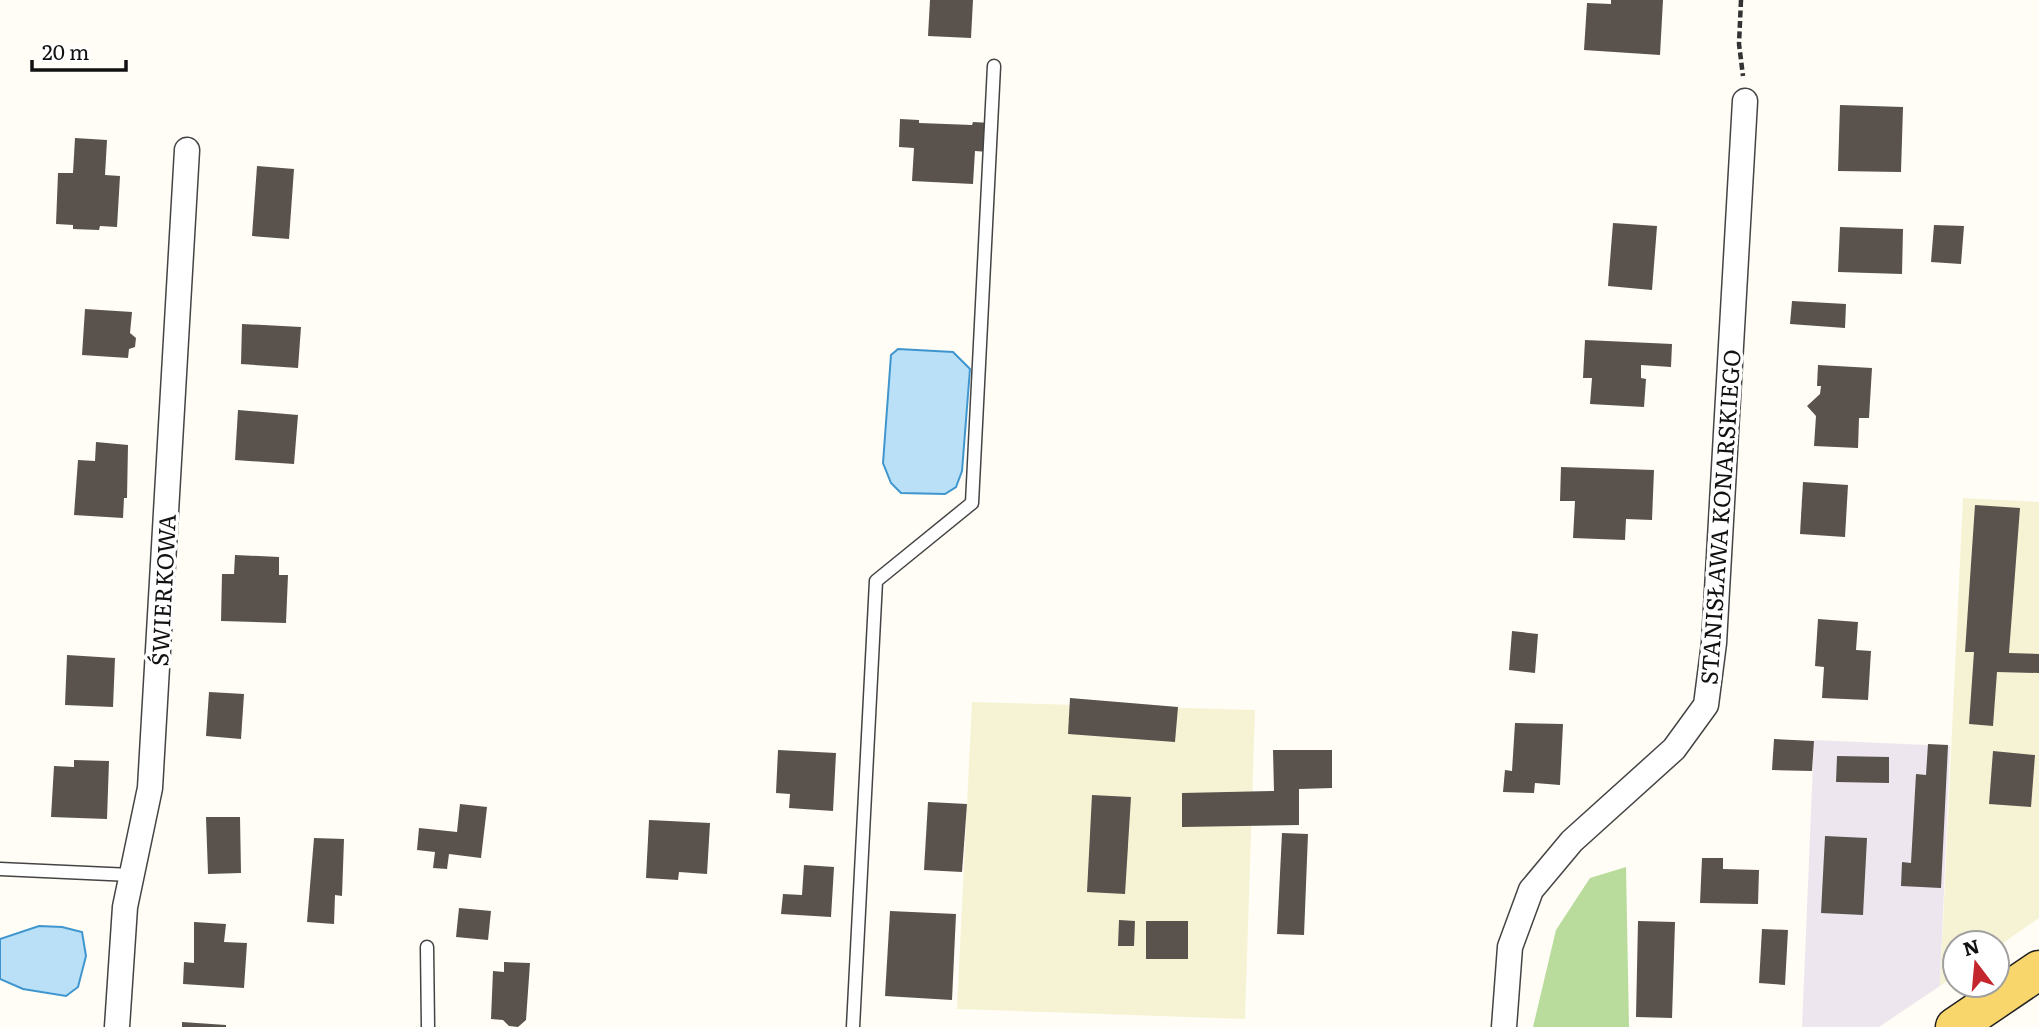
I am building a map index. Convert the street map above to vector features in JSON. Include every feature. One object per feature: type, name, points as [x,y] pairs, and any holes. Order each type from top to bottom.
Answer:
[{"type":"main road","points":[[1955,1027],[2039,970]]},
{"type":"street","name":"STANISŁAWA KONARSKIEGO","points":[[1504,1027],[1510,947],[1531,890],[1572,841],[1674,749],[1706,705],[1714,643],[1745,101]]},
{"type":"street","name":"ŚWIERKOWA","points":[[117,1027],[125,907],[150,788],[187,150]]},
{"type":"lane","points":[[853,1027],[876,581],[972,503],[994,66]]},
{"type":"lane","points":[[0,869],[131,875]]},
{"type":"lane","points":[[427,947],[428,1027]]},
{"type":"path","points":[[1741,0],[1739,44],[1745,101]]},
{"type":"shaded area","points":[[1963,498],[2039,502],[2039,918],[2011,937],[2011,929],[1943,929]]},
{"type":"shaded area","points":[[972,702],[1255,710],[1245,1019],[957,1009]]},
{"type":"shaded area","points":[[1814,740],[1950,746],[1940,986],[1879,1027],[1802,1027]]},
{"type":"green space","points":[[1626,867],[1629,1027],[1533,1027],[1556,930],[1590,878]]},
{"type":"water","points":[[898,349],[953,352],[970,369],[962,471],[956,487],[945,494],[901,493],[891,483],[883,463],[891,355]]},
{"type":"water","points":[[39,926],[62,927],[82,932],[86,956],[78,987],[66,996],[23,989],[0,979],[0,939]]},
{"type":"building","points":[[930,0],[973,0],[971,38],[928,36]]},
{"type":"building","points":[[1611,0],[1663,0],[1660,55],[1584,50],[1587,3],[1611,4]]},
{"type":"building","points":[[1840,105],[1903,107],[1901,172],[1838,171]]},
{"type":"building","points":[[900,119],[919,120],[919,123],[991,123],[989,152],[975,151],[973,184],[912,181],[914,148],[899,147]]},
{"type":"building","points":[[75,138],[107,140],[105,175],[120,176],[117,227],[100,226],[99,230],[73,229],[73,225],[56,224],[58,173],[73,173]]},
{"type":"building","points":[[257,166],[294,169],[289,239],[252,236]]},
{"type":"building","points":[[1613,223],[1657,226],[1652,290],[1608,286]]},
{"type":"building","points":[[1934,225],[1964,226],[1961,264],[1931,262]]},
{"type":"building","points":[[1840,227],[1903,229],[1902,274],[1838,272]]},
{"type":"building","points":[[1792,301],[1846,304],[1845,328],[1790,324]]},
{"type":"building","points":[[85,309],[132,312],[130,333],[136,338],[135,347],[129,349],[128,358],[82,355]]},
{"type":"building","points":[[242,324],[301,327],[298,368],[241,364]]},
{"type":"building","points":[[1585,340],[1672,344],[1671,367],[1641,365],[1641,378],[1646,379],[1644,407],[1590,404],[1592,378],[1583,378]]},
{"type":"building","points":[[1818,365],[1872,368],[1869,418],[1859,418],[1858,448],[1814,446],[1816,416],[1807,406],[1820,394],[1821,386],[1817,386]]},
{"type":"building","points":[[238,410],[298,415],[294,464],[235,460]]},
{"type":"building","points":[[96,442],[128,445],[127,498],[124,498],[123,518],[74,515],[78,460],[95,461]]},
{"type":"building","points":[[1561,467],[1654,470],[1652,520],[1626,519],[1625,540],[1573,538],[1575,501],[1560,501]]},
{"type":"building","points":[[1803,482],[1848,485],[1845,537],[1800,534]]},
{"type":"building","points":[[1975,505],[2020,508],[2009,653],[2039,654],[2039,673],[1997,672],[1993,726],[1969,724],[1974,652],[1965,652]]},
{"type":"building","points":[[235,555],[279,557],[279,575],[288,575],[286,623],[221,621],[222,574],[234,574]]},
{"type":"building","points":[[1818,619],[1858,622],[1856,650],[1871,651],[1868,700],[1822,698],[1824,667],[1815,666]]},
{"type":"building","points":[[1512,631],[1538,634],[1535,673],[1509,670]]},
{"type":"building","points":[[67,655],[115,658],[113,707],[65,705]]},
{"type":"building","points":[[209,692],[244,694],[241,739],[206,736]]},
{"type":"building","points":[[1070,698],[1178,707],[1175,742],[1068,734]]},
{"type":"building","points":[[1515,723],[1563,724],[1560,785],[1535,783],[1534,793],[1503,792],[1505,770],[1512,771]]},
{"type":"building","points":[[1774,739],[1814,741],[1812,771],[1772,770]]},
{"type":"building","points":[[1928,744],[1948,745],[1941,888],[1901,886],[1902,862],[1911,863],[1916,774],[1926,775]]},
{"type":"building","points":[[778,750],[836,753],[833,811],[789,808],[790,794],[776,793]]},
{"type":"building","points":[[1273,750],[1332,750],[1332,788],[1299,789],[1299,825],[1182,827],[1182,793],[1274,791]]},
{"type":"building","points":[[1993,751],[2035,755],[2031,807],[1989,804]]},
{"type":"building","points":[[1837,756],[1889,757],[1889,783],[1836,782]]},
{"type":"building","points":[[74,760],[109,761],[107,819],[51,817],[54,766],[74,767]]},
{"type":"building","points":[[1092,795],[1131,797],[1125,894],[1087,892]]},
{"type":"building","points":[[928,802],[967,804],[962,872],[924,870]]},
{"type":"building","points":[[460,804],[487,807],[481,858],[449,854],[447,869],[433,868],[435,852],[417,850],[419,828],[457,832]]},
{"type":"building","points":[[206,817],[240,817],[241,873],[208,874]]},
{"type":"building","points":[[649,820],[710,823],[707,874],[679,872],[678,880],[646,878]]},
{"type":"building","points":[[1282,833],[1308,834],[1304,935],[1277,934]]},
{"type":"building","points":[[1825,836],[1867,838],[1863,915],[1821,913]]},
{"type":"building","points":[[314,838],[344,839],[342,896],[335,895],[334,924],[307,922]]},
{"type":"building","points":[[1702,858],[1723,858],[1723,869],[1759,870],[1758,904],[1700,903]]},
{"type":"building","points":[[804,865],[834,867],[831,917],[781,914],[783,894],[802,895]]},
{"type":"building","points":[[459,908],[491,911],[488,940],[456,937]]},
{"type":"building","points":[[890,911],[956,914],[952,1000],[885,996]]},
{"type":"building","points":[[1119,920],[1135,921],[1134,946],[1118,946]]},
{"type":"building","points":[[1146,921],[1188,921],[1188,959],[1146,959]]},
{"type":"building","points":[[1638,921],[1675,922],[1672,1018],[1636,1017]]},
{"type":"building","points":[[194,922],[226,924],[224,942],[247,943],[244,988],[183,984],[184,962],[194,963]]},
{"type":"building","points":[[1762,929],[1788,930],[1785,985],[1759,983]]},
{"type":"building","points":[[504,962],[530,963],[526,1020],[518,1027],[509,1026],[503,1020],[491,1019],[493,971],[504,972]]},
{"type":"building","points":[[182,1022],[226,1025],[226,1027],[182,1027]]}]
